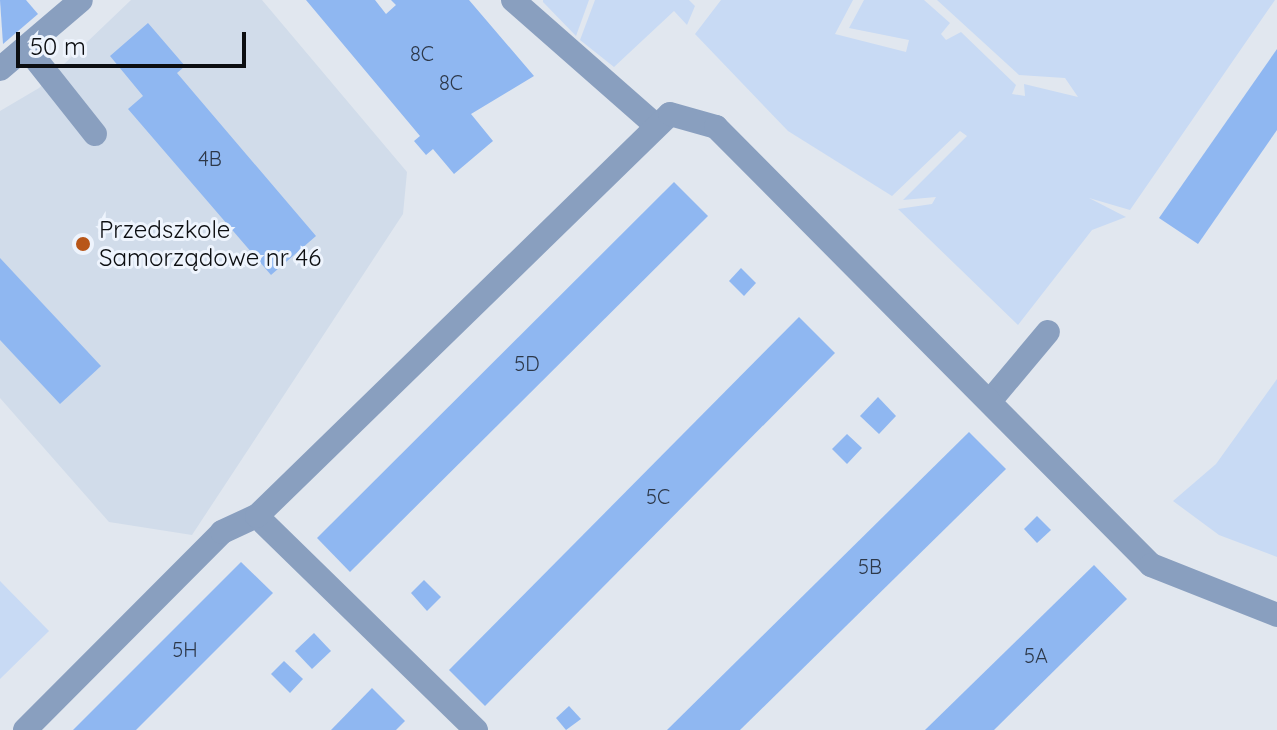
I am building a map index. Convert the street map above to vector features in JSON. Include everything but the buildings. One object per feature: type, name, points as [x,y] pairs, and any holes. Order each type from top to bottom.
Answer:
[{"type":"lane","points":[[0,69],[81,0]]},
{"type":"lane","points":[[513,0],[653,123]]},
{"type":"lane","points":[[26,47],[95,134]]},
{"type":"lane","points":[[25,730],[222,532],[257,516],[653,123],[688,113],[716,127],[1151,565],[1277,615]]},
{"type":"lane","points":[[990,401],[1048,332]]},
{"type":"lane","points":[[257,516],[476,730]]},
{"type":"shaded area","points":[[131,0],[262,0],[407,172],[403,214],[192,535],[109,522],[0,398],[0,111],[39,88]]},
{"type":"shaded area","points":[[589,0],[576,36],[543,2]]},
{"type":"shaded area","points":[[595,0],[689,0],[695,6],[687,25],[674,11],[614,67],[580,40]]},
{"type":"shaded area","points":[[721,0],[853,0],[835,34],[906,52],[909,40],[849,28],[864,0],[924,0],[950,23],[941,34],[946,40],[961,32],[1016,85],[1012,94],[1025,96],[1024,84],[1078,97],[1065,78],[1019,75],[937,0],[1275,0],[1130,210],[1089,198],[1126,217],[1092,230],[1018,325],[898,209],[932,204],[936,197],[903,200],[967,136],[960,131],[892,196],[788,131],[695,34]]},
{"type":"shaded area","points":[[1277,379],[1277,557],[1219,535],[1173,501],[1216,464]]},
{"type":"shaded area","points":[[0,581],[49,631],[0,679]]},
{"type":"place","name":"Przedszkole Samorządowe nr 46","points":[[83,244]]}]
